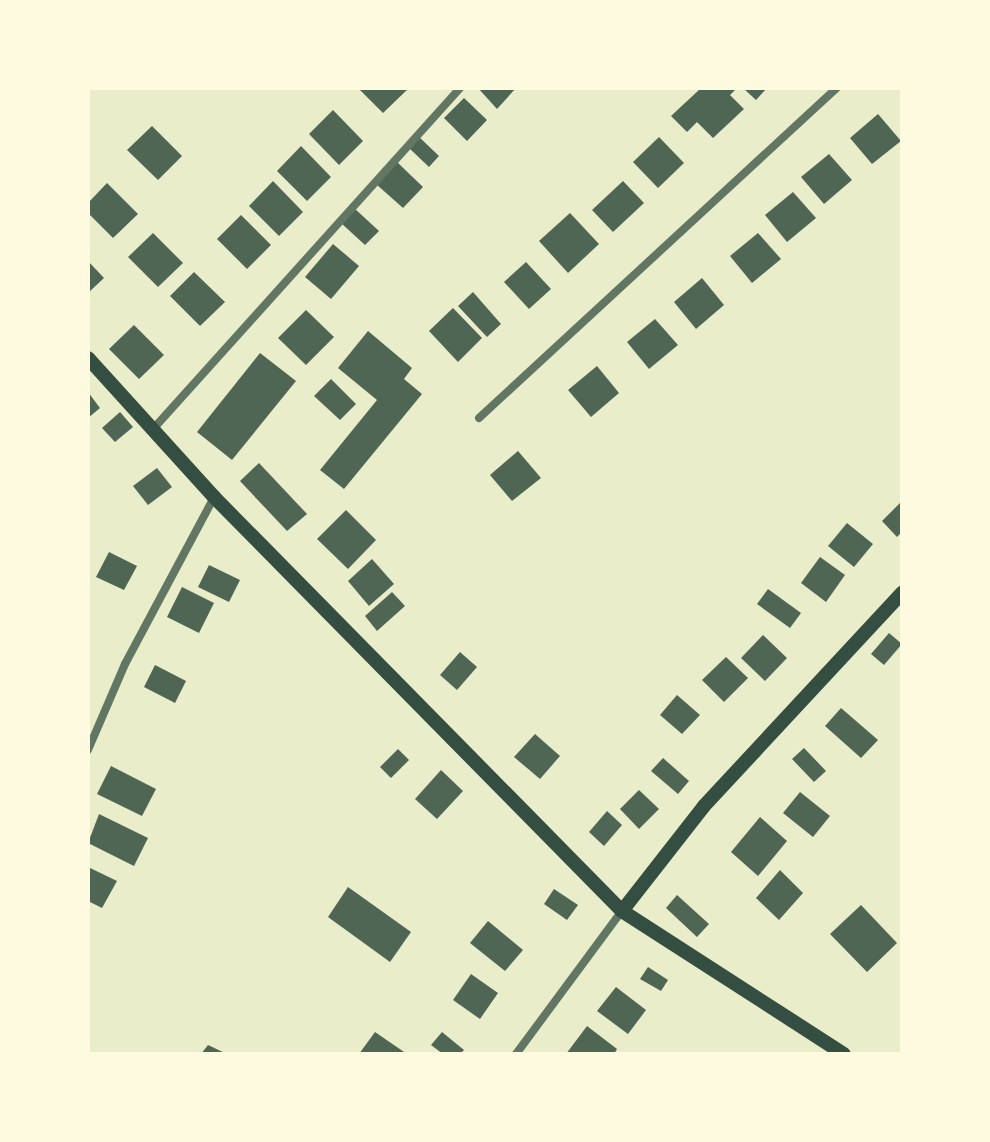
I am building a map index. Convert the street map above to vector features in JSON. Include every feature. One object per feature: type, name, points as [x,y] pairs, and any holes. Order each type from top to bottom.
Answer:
[{"type":"main road","points":[[88,358],[214,497],[622,911],[844,1054]]},
{"type":"main road","points":[[622,911],[704,806],[902,593]]},
{"type":"street","points":[[154,428],[460,88]]},
{"type":"street","points":[[479,418],[837,88]]},
{"type":"street","points":[[88,750],[125,664],[214,497]]},
{"type":"street","points":[[516,1054],[622,911]]},
{"type":"building","points":[[358,88],[409,88],[383,113]]},
{"type":"building","points":[[478,88],[516,88],[497,109]]},
{"type":"building","points":[[701,88],[737,88],[730,95],[744,109],[713,138],[697,122],[687,132],[671,116]]},
{"type":"building","points":[[743,88],[767,88],[756,100]]},
{"type":"building","points":[[464,98],[487,120],[467,141],[444,118]]},
{"type":"building","points":[[333,110],[363,141],[339,165],[309,134]]},
{"type":"building","points":[[878,114],[901,141],[872,164],[850,138]]},
{"type":"building","points":[[152,126],[182,156],[158,180],[127,150]]},
{"type":"building","points":[[418,136],[439,156],[429,167],[408,147]]},
{"type":"building","points":[[659,137],[684,163],[658,188],[633,162]]},
{"type":"building","points":[[301,146],[331,177],[307,201],[277,171]]},
{"type":"building","points":[[829,154],[852,180],[824,204],[801,177]]},
{"type":"building","points":[[397,162],[423,187],[403,208],[376,184]]},
{"type":"building","points":[[273,181],[303,212],[279,236],[249,206]]},
{"type":"building","points":[[623,181],[644,203],[613,232],[592,210]]},
{"type":"building","points":[[107,183],[138,214],[113,238],[88,213],[88,203]]},
{"type":"building","points":[[793,192],[816,218],[787,242],[765,215]]},
{"type":"building","points":[[354,208],[379,231],[365,245],[341,223]]},
{"type":"building","points":[[570,213],[599,244],[568,273],[539,241]]},
{"type":"building","points":[[241,215],[271,245],[247,269],[217,239]]},
{"type":"building","points":[[153,233],[183,263],[158,287],[128,257]]},
{"type":"building","points":[[758,233],[781,259],[752,283],[730,256]]},
{"type":"building","points":[[333,244],[359,266],[331,299],[305,277]]},
{"type":"building","points":[[88,261],[104,278],[88,293]]},
{"type":"building","points":[[526,262],[551,289],[529,309],[504,282]]},
{"type":"building","points":[[194,272],[225,302],[200,326],[170,296]]},
{"type":"building","points":[[702,278],[724,305],[696,329],[674,302]]},
{"type":"building","points":[[473,292],[501,324],[487,337],[458,306]]},
{"type":"building","points":[[453,308],[482,338],[458,362],[429,331]]},
{"type":"building","points":[[306,310],[334,337],[306,365],[278,338]]},
{"type":"building","points":[[655,319],[678,345],[649,369],[627,342]]},
{"type":"building","points":[[134,325],[164,355],[139,379],[109,349]]},
{"type":"building","points":[[368,331],[412,368],[404,379],[422,394],[344,489],[320,470],[377,400],[338,368]]},
{"type":"building","points":[[260,353],[296,381],[232,460],[197,432]]},
{"type":"building","points":[[597,366],[619,393],[591,417],[568,390]]},
{"type":"building","points":[[331,379],[356,404],[340,420],[314,396]]},
{"type":"building","points":[[88,392],[100,408],[88,418]]},
{"type":"building","points":[[120,412],[133,427],[115,442],[102,428]]},
{"type":"building","points":[[518,451],[541,478],[512,501],[490,475]]},
{"type":"building","points":[[259,463],[307,514],[287,531],[240,481]]},
{"type":"building","points":[[157,468],[172,487],[148,505],[133,486]]},
{"type":"building","points":[[902,501],[902,532],[897,537],[882,521]]},
{"type":"building","points":[[346,510],[376,540],[348,569],[317,539]]},
{"type":"building","points":[[847,523],[873,544],[854,567],[828,546]]},
{"type":"building","points":[[109,552],[137,566],[124,590],[96,577]]},
{"type":"building","points":[[820,557],[845,575],[826,602],[801,583]]},
{"type":"building","points":[[372,559],[394,584],[369,606],[348,581]]},
{"type":"building","points":[[209,565],[240,580],[229,602],[198,587]]},
{"type":"building","points":[[182,587],[214,603],[199,633],[167,617]]},
{"type":"building","points":[[768,589],[801,613],[790,628],[757,604]]},
{"type":"building","points":[[392,592],[405,606],[377,631],[365,616]]},
{"type":"building","points":[[889,633],[902,644],[884,665],[871,654]]},
{"type":"building","points":[[763,635],[787,658],[765,681],[741,658]]},
{"type":"building","points":[[460,652],[477,667],[457,690],[440,675]]},
{"type":"building","points":[[726,657],[748,678],[724,702],[702,680]]},
{"type":"building","points":[[155,665],[186,681],[175,703],[144,687]]},
{"type":"building","points":[[677,695],[700,715],[682,734],[660,715]]},
{"type":"building","points":[[841,708],[878,740],[861,758],[825,726]]},
{"type":"building","points":[[535,734],[560,756],[540,779],[514,757]]},
{"type":"building","points":[[804,748],[826,771],[814,782],[792,759]]},
{"type":"building","points":[[398,749],[409,760],[391,778],[380,767]]},
{"type":"building","points":[[663,758],[689,781],[678,794],[651,771]]},
{"type":"building","points":[[111,766],[156,789],[142,816],[97,794]]},
{"type":"building","points":[[441,770],[463,791],[437,819],[415,799]]},
{"type":"building","points":[[639,790],[659,809],[639,829],[620,809]]},
{"type":"building","points":[[800,792],[830,816],[813,837],[783,813]]},
{"type":"building","points":[[607,811],[622,825],[604,846],[589,832]]},
{"type":"building","points":[[99,814],[148,838],[134,866],[88,843]]},
{"type":"building","points":[[760,817],[787,841],[758,876],[731,852]]},
{"type":"building","points":[[88,867],[117,881],[102,908],[88,901]]},
{"type":"building","points":[[780,870],[803,893],[779,920],[756,898]]},
{"type":"building","points":[[348,887],[411,932],[390,962],[328,917]]},
{"type":"building","points":[[554,889],[578,905],[567,920],[544,904]]},
{"type":"building","points":[[677,895],[709,924],[697,937],[666,908]]},
{"type":"building","points":[[861,905],[897,943],[867,972],[830,934]]},
{"type":"building","points":[[488,921],[523,950],[505,971],[470,943]]},
{"type":"building","points":[[648,967],[668,980],[661,991],[640,979]]},
{"type":"building","points":[[471,974],[498,993],[480,1019],[453,1000]]},
{"type":"building","points":[[616,987],[646,1010],[628,1034],[597,1011]]},
{"type":"building","points":[[587,1026],[617,1049],[614,1054],[566,1054]]},
{"type":"building","points":[[375,1032],[407,1054],[359,1054]]},
{"type":"building","points":[[442,1032],[464,1050],[460,1054],[443,1054],[431,1045]]},
{"type":"building","points":[[208,1045],[227,1054],[201,1054]]}]
